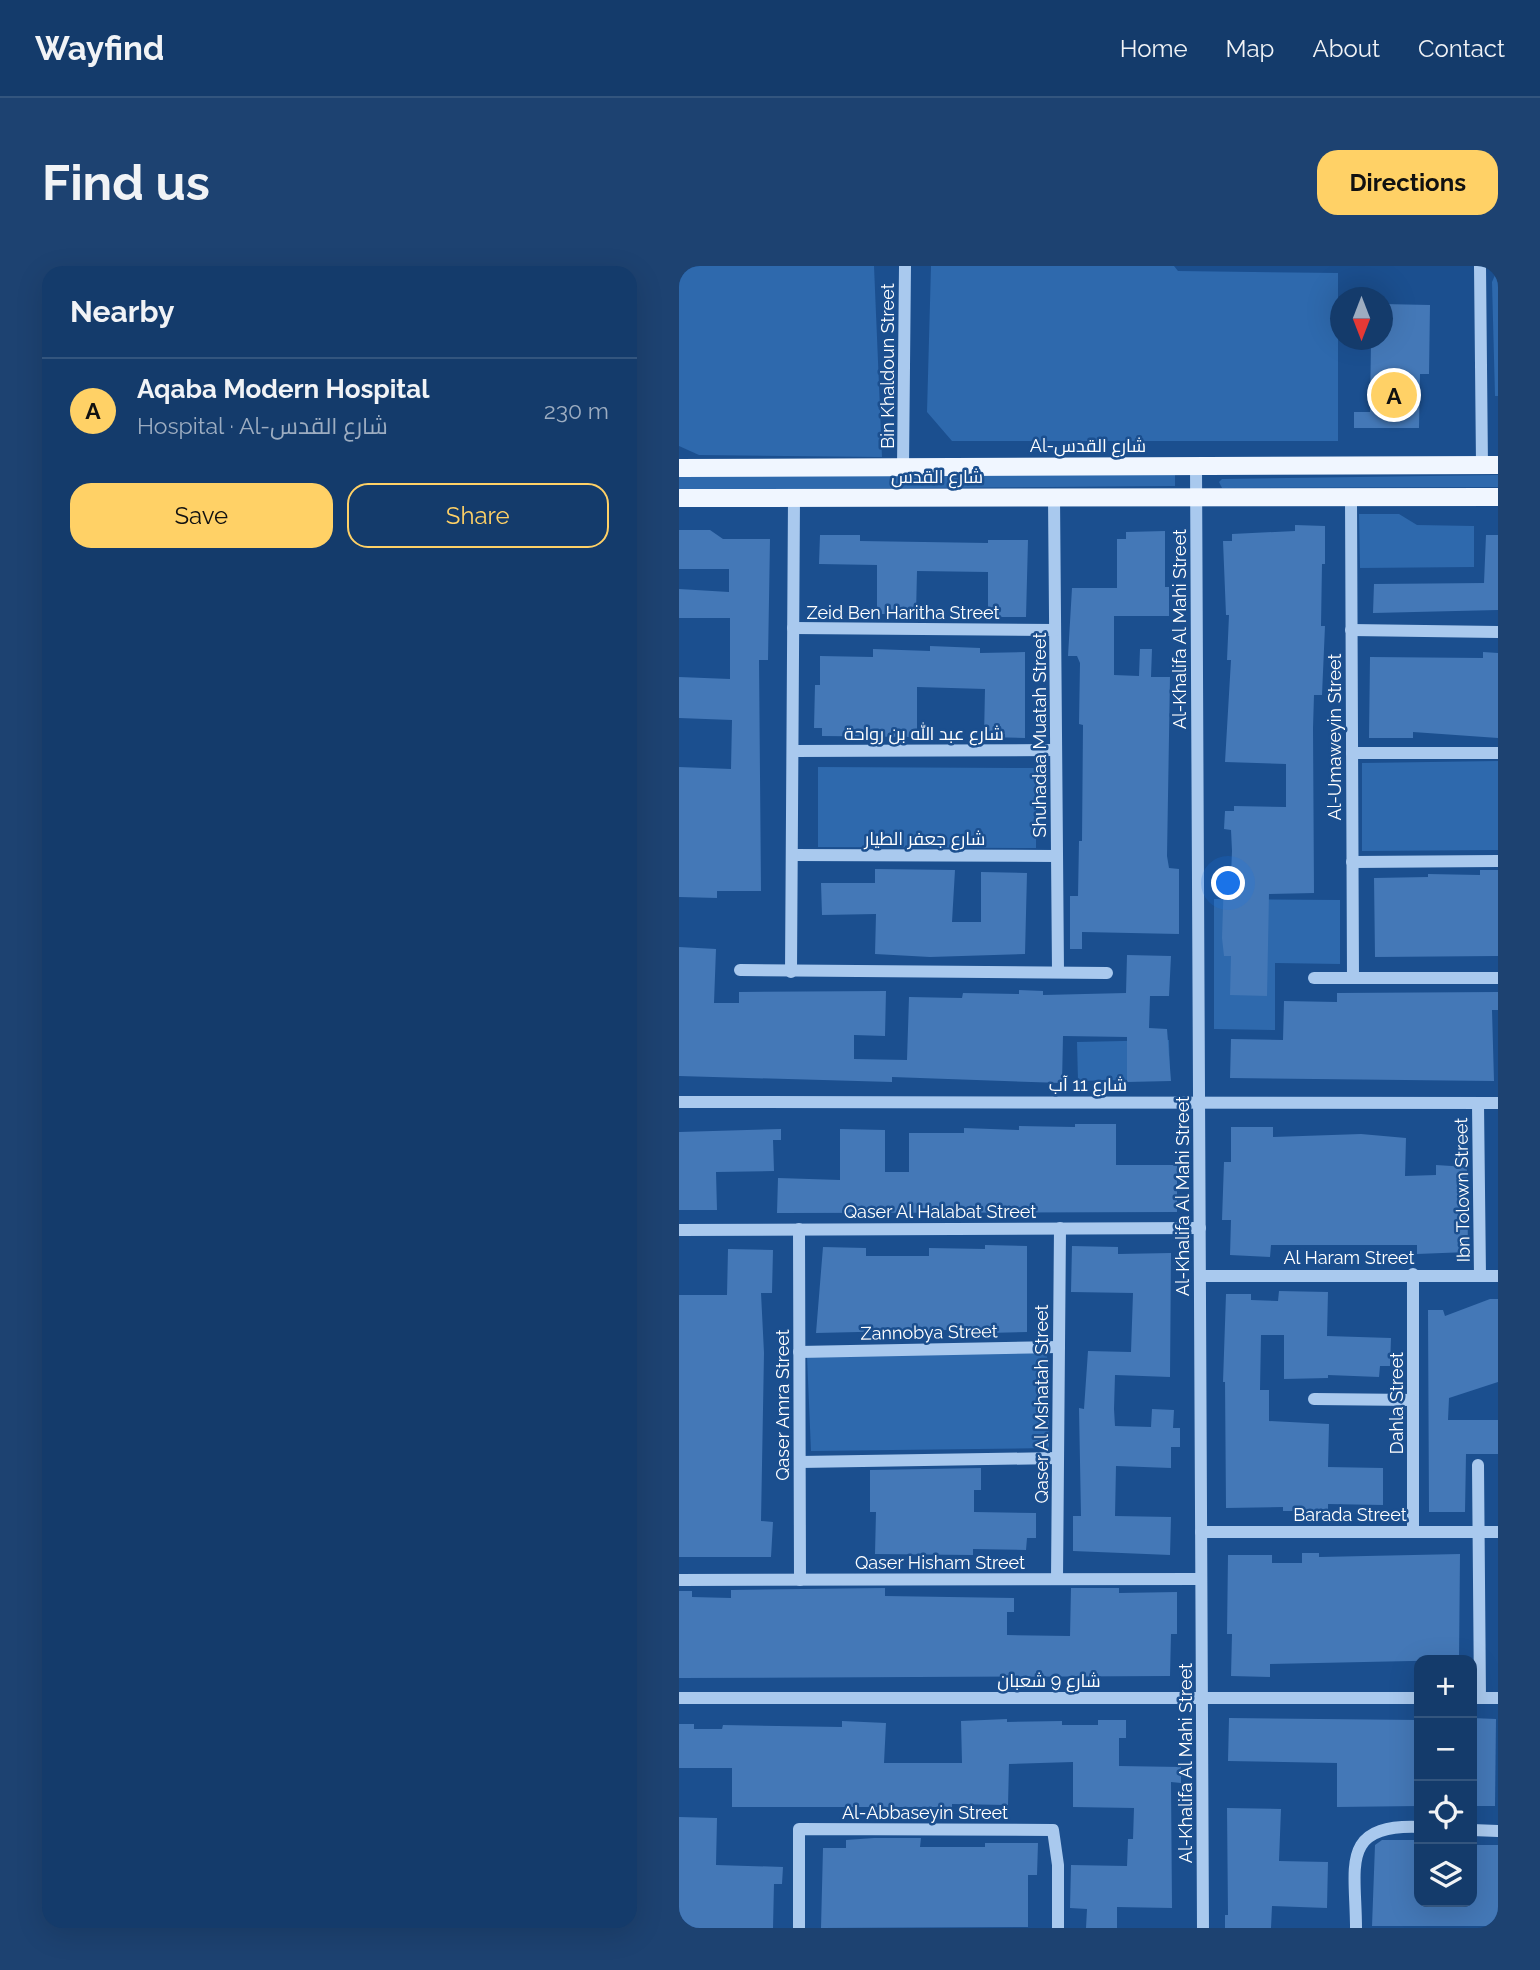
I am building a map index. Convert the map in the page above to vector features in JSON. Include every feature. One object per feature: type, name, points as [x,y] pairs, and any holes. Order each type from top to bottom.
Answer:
[{"type":"main road","points":[[679,459],[708,467]]},
{"type":"main road","name":"Al-شارع القدس","points":[[679,468],[1490,465]]},
{"type":"main road","points":[[1196,497],[1498,497]]},
{"type":"main road","name":"شارع القدس","points":[[679,498],[1196,497]]},
{"type":"street","name":"Bin Khaldoun Street","points":[[903,467],[905,266]]},
{"type":"street","points":[[1480,266],[1490,465]]},
{"type":"street","name":"Al-Khalifa Al Mahi Street","points":[[1196,465],[1203,1928]]},
{"type":"street","name":"Shuhadaa Muatah Street","points":[[1054,497],[1058,972]]},
{"type":"street","name":"Al-Umaweyin Street","points":[[1351,497],[1353,978]]},
{"type":"street","points":[[790,972],[794,498]]},
{"type":"street","name":"Zeid Ben Haritha Street","points":[[793,628],[1055,630]]},
{"type":"street","points":[[1351,630],[1498,632]]},
{"type":"street","name":"شارع عبد الله بن رواحة","points":[[793,751],[1055,750]]},
{"type":"street","points":[[1352,753],[1498,753]]},
{"type":"street","name":"شارع جعفر الطيار","points":[[792,855],[1057,856]]},
{"type":"street","points":[[1352,862],[1498,861]]},
{"type":"street","points":[[740,970],[1107,973]]},
{"type":"street","points":[[1314,978],[1498,978]]},
{"type":"street","name":"شارع 11 آب","points":[[679,1102],[1498,1104]]},
{"type":"street","name":"Ibn Tolown Street","points":[[1478,1104],[1480,1276]]},
{"type":"street","name":"Qaser Al Mshatah Street","points":[[1057,1579],[1060,1228]]},
{"type":"street","name":"Qaser Al Halabat Street","points":[[679,1230],[1200,1228]]},
{"type":"street","name":"Qaser Amra Street","points":[[799,1229],[800,1580]]},
{"type":"street","name":"Dahla Street","points":[[1413,1274],[1413,1532]]},
{"type":"street","name":"Al Haram Street","points":[[1200,1276],[1498,1276]]},
{"type":"street","name":"Zannobya Street","points":[[799,1352],[1059,1347]]},
{"type":"street","points":[[1314,1399],[1413,1400]]},
{"type":"street","points":[[800,1462],[1058,1458]]},
{"type":"street","points":[[1477,1655],[1478,1465]]},
{"type":"street","name":"Barada Street","points":[[1201,1532],[1498,1532]]},
{"type":"street","name":"Qaser Hisham Street","points":[[679,1580],[1201,1579]]},
{"type":"street","name":"شارع 9 شعبان","points":[[679,1698],[1414,1698]]},
{"type":"street","points":[[1477,1698],[1498,1698]]},
{"type":"street","points":[[1356,1928],[1356,1852],[1367,1836],[1380,1829],[1414,1828]]},
{"type":"street","name":"Al-Abbaseyin Street","points":[[799,1928],[799,1829],[1053,1830],[1058,1865],[1058,1928]]},
{"type":"street","points":[[1477,1829],[1498,1830]]},
{"type":"shaded area","points":[[679,266],[874,266],[882,457],[699,455],[679,446]]},
{"type":"shaded area","points":[[931,266],[1174,266],[1178,271],[1338,273],[1338,287],[1330,287],[1330,350],[1338,350],[1338,441],[952,441],[927,412]]},
{"type":"shaded area","points":[[1498,268],[1498,396],[1495,396],[1492,282]]},
{"type":"shaded area","points":[[1175,472],[1175,486],[679,490],[679,476]]},
{"type":"shaded area","points":[[1498,475],[1498,487],[1222,488],[1219,482],[1222,479]]},
{"type":"shaded area","points":[[1359,514],[1399,514],[1417,525],[1474,526],[1474,567],[1360,568]]},
{"type":"shaded area","points":[[1498,761],[1498,850],[1362,851],[1362,763]]},
{"type":"shaded area","points":[[818,767],[1036,768],[1036,848],[818,847]]},
{"type":"shaded area","points":[[1214,899],[1340,900],[1340,964],[1275,963],[1275,1030],[1214,1029]]},
{"type":"shaded area","points":[[1169,1040],[1170,1079],[1078,1081],[1077,1042]]},
{"type":"shaded area","points":[[1047,1352],[1049,1448],[811,1451],[807,1356]]},
{"type":"building","points":[[1393,304],[1430,305],[1429,374],[1420,374],[1419,428],[1354,428],[1354,412],[1370,412],[1371,350],[1393,350]]},
{"type":"building","points":[[1295,525],[1325,526],[1325,564],[1322,564],[1321,626],[1325,626],[1322,695],[1314,695],[1313,728],[1314,893],[1269,894],[1267,996],[1230,995],[1231,956],[1224,956],[1222,938],[1224,875],[1231,876],[1232,851],[1231,830],[1224,829],[1225,811],[1234,811],[1234,806],[1286,807],[1286,764],[1225,762],[1231,660],[1227,660],[1229,615],[1226,615],[1223,541],[1232,541],[1232,534],[1295,531]]},
{"type":"building","points":[[679,530],[710,530],[723,539],[770,539],[768,660],[759,660],[761,891],[717,891],[717,898],[679,897],[679,767],[731,769],[732,720],[679,718],[679,677],[730,679],[730,618],[679,618],[679,589],[729,592],[729,569],[679,569]]},
{"type":"building","points":[[1165,531],[1165,587],[1169,587],[1169,616],[1114,616],[1114,675],[1139,676],[1140,649],[1152,649],[1151,677],[1170,677],[1167,856],[1169,868],[1179,869],[1179,934],[1082,932],[1082,949],[1070,949],[1070,896],[1078,896],[1079,841],[1082,841],[1083,725],[1079,724],[1080,663],[1077,656],[1068,656],[1072,588],[1117,588],[1117,539],[1126,539],[1126,532]]},
{"type":"building","points":[[820,535],[860,535],[860,541],[988,543],[988,540],[1028,540],[1026,617],[988,617],[988,572],[917,571],[916,614],[877,614],[877,565],[819,564]]},
{"type":"building","points":[[1486,535],[1498,535],[1498,610],[1373,613],[1374,584],[1484,583]]},
{"type":"building","points":[[930,646],[980,648],[980,653],[1025,652],[1025,738],[984,737],[985,689],[917,687],[917,737],[822,736],[822,728],[814,728],[815,685],[820,685],[820,656],[873,657],[873,649],[930,651]]},
{"type":"building","points":[[1483,652],[1498,653],[1498,738],[1413,732],[1413,738],[1369,738],[1370,657],[1483,658]]},
{"type":"building","points":[[875,869],[955,870],[952,922],[981,922],[981,872],[1027,873],[1025,954],[930,957],[875,954],[876,914],[822,915],[821,883],[875,883]]},
{"type":"building","points":[[1480,870],[1498,870],[1498,956],[1375,957],[1374,878],[1428,877],[1428,874],[1480,875]]},
{"type":"building","points":[[679,947],[716,949],[714,1003],[739,1003],[739,992],[886,991],[885,1036],[854,1035],[854,1059],[907,1060],[909,997],[962,998],[963,993],[1019,994],[1019,990],[1043,991],[1043,995],[1126,993],[1127,955],[1171,956],[1169,996],[1150,996],[1149,1028],[1167,1029],[1171,1081],[1127,1082],[1127,1037],[1063,1036],[1062,1083],[892,1077],[892,1082],[679,1076]]},
{"type":"building","points":[[1498,992],[1498,1010],[1492,1010],[1494,1081],[1230,1078],[1231,1039],[1283,1040],[1284,1001],[1337,1002],[1337,993]]},
{"type":"building","points":[[1075,1124],[1116,1124],[1116,1165],[1177,1165],[1177,1212],[777,1213],[778,1178],[840,1180],[840,1129],[885,1130],[885,1172],[909,1172],[909,1133],[964,1133],[964,1128],[1019,1130],[1019,1126],[1075,1127]]},
{"type":"building","points":[[1231,1127],[1273,1127],[1273,1137],[1361,1134],[1406,1138],[1405,1176],[1436,1175],[1436,1165],[1467,1167],[1468,1252],[1417,1254],[1417,1245],[1271,1245],[1270,1257],[1230,1255],[1231,1220],[1222,1220],[1224,1162],[1231,1162]]},
{"type":"building","points":[[781,1129],[781,1140],[773,1140],[774,1171],[716,1172],[717,1210],[679,1210],[679,1132]]},
{"type":"building","points":[[985,1245],[1027,1246],[1027,1332],[986,1333],[986,1329],[816,1333],[823,1247],[866,1248],[866,1256],[929,1256],[929,1248],[985,1249]]},
{"type":"building","points":[[1072,1246],[1118,1247],[1118,1254],[1171,1253],[1170,1377],[1115,1375],[1114,1409],[1115,1426],[1151,1427],[1152,1409],[1174,1410],[1173,1428],[1180,1428],[1180,1447],[1171,1447],[1171,1468],[1116,1466],[1115,1516],[1171,1517],[1170,1555],[1073,1551],[1073,1516],[1081,1516],[1079,1408],[1084,1409],[1088,1351],[1131,1352],[1133,1293],[1071,1292]]},
{"type":"building","points":[[728,1249],[773,1250],[772,1293],[761,1293],[764,1353],[761,1521],[773,1522],[771,1557],[679,1557],[679,1295],[727,1295]]},
{"type":"building","points":[[1279,1291],[1328,1292],[1327,1336],[1391,1338],[1390,1366],[1380,1366],[1379,1377],[1328,1375],[1328,1378],[1284,1379],[1284,1335],[1261,1335],[1260,1390],[1269,1390],[1269,1421],[1329,1424],[1328,1467],[1383,1468],[1383,1505],[1328,1504],[1328,1511],[1283,1511],[1283,1507],[1226,1508],[1223,1382],[1226,1294],[1251,1294],[1251,1300],[1278,1301]]},
{"type":"building","points":[[1490,1299],[1498,1299],[1498,1382],[1449,1398],[1448,1420],[1498,1420],[1498,1454],[1466,1454],[1465,1512],[1429,1512],[1428,1310],[1443,1310],[1445,1316]]},
{"type":"building","points":[[981,1468],[981,1490],[974,1490],[974,1512],[1036,1513],[1036,1538],[1027,1538],[1026,1550],[973,1549],[973,1555],[875,1554],[876,1512],[870,1512],[870,1470]]},
{"type":"building","points":[[1302,1553],[1319,1553],[1319,1557],[1460,1554],[1459,1655],[1414,1655],[1414,1661],[1270,1664],[1270,1677],[1231,1676],[1232,1634],[1227,1634],[1228,1555],[1272,1555],[1272,1563],[1302,1563]]},
{"type":"building","points":[[885,1588],[885,1596],[1014,1598],[1014,1612],[1007,1612],[1007,1635],[1070,1636],[1071,1588],[1119,1588],[1119,1593],[1177,1592],[1177,1634],[1171,1634],[1170,1676],[679,1678],[679,1591],[692,1591],[692,1597],[731,1598],[731,1590]]},
{"type":"building","points":[[1229,1718],[1414,1720],[1414,1806],[1337,1807],[1337,1763],[1228,1761]]},
{"type":"building","points":[[1477,1718],[1496,1719],[1495,1806],[1477,1806]]},
{"type":"building","points":[[1007,1719],[1007,1722],[1062,1721],[1062,1725],[1098,1725],[1098,1720],[1126,1720],[1126,1738],[1119,1738],[1119,1766],[1181,1767],[1181,1783],[1171,1782],[1172,1908],[1117,1907],[1117,1928],[1086,1928],[1087,1909],[1070,1908],[1071,1865],[1127,1866],[1128,1839],[1133,1839],[1134,1808],[1073,1807],[1073,1762],[1009,1764],[1008,1805],[952,1804],[952,1807],[732,1807],[732,1768],[679,1768],[679,1724],[694,1724],[694,1729],[722,1729],[723,1725],[842,1727],[842,1721],[886,1723],[884,1763],[962,1763],[961,1721]]},
{"type":"building","points":[[1227,1808],[1281,1809],[1279,1861],[1328,1862],[1327,1908],[1272,1906],[1271,1928],[1225,1928],[1225,1915],[1228,1915]]},
{"type":"building","points":[[679,1817],[717,1818],[716,1865],[783,1867],[782,1884],[774,1884],[773,1928],[679,1928]]},
{"type":"building","points":[[921,1838],[920,1847],[985,1847],[985,1843],[1038,1843],[1037,1875],[1028,1875],[1028,1927],[821,1928],[823,1848],[846,1848],[846,1840]]},
{"type":"building","points":[[1382,1840],[1414,1840],[1414,1907],[1477,1907],[1477,1845],[1498,1845],[1498,1926],[1372,1926],[1375,1845]]},
{"type":"place","name":"Aqaba Modern Hospital","points":[[1394,395]]}]
